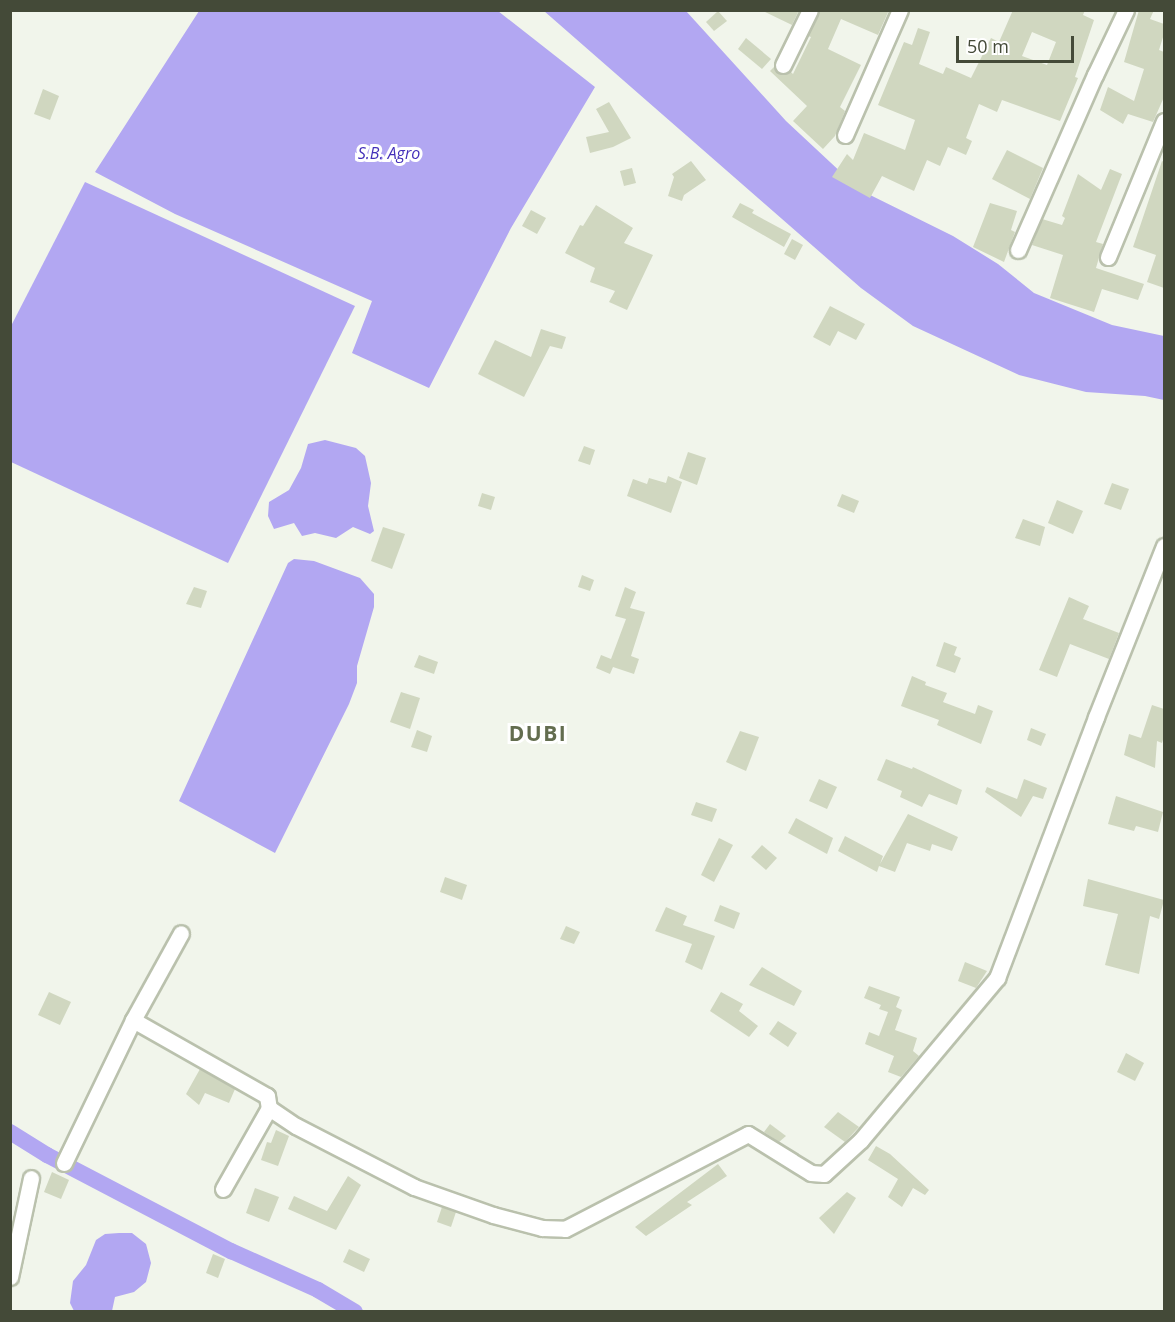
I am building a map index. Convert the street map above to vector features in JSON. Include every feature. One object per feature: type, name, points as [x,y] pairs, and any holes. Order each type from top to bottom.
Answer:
[{"type":"street","points":[[783,65],[810,10]]},
{"type":"street","points":[[845,135],[900,10]]},
{"type":"street","points":[[1018,250],[1126,10]]},
{"type":"street","points":[[1108,257],[1164,121]]},
{"type":"street","points":[[269,1108],[296,1126],[414,1187],[493,1215],[542,1228],[565,1228],[748,1134],[811,1173],[824,1174],[861,1140],[997,978],[1164,546]]},
{"type":"street","points":[[64,1163],[133,1020],[181,933]]},
{"type":"street","points":[[133,1020],[267,1096],[269,1108],[223,1189]]},
{"type":"street","points":[[10,1276],[31,1178]]},
{"type":"water","name":"S.B. Agro","points":[[199,11],[498,11],[595,87],[511,228],[429,388],[352,353],[372,301],[175,214],[95,172]]},
{"type":"water","points":[[544,11],[686,11],[786,121],[860,190],[953,236],[998,264],[1034,293],[1112,325],[1164,336],[1164,400],[1145,396],[1086,392],[1019,375],[913,326],[861,288]]},
{"type":"water","points":[[85,182],[355,306],[228,563],[11,462],[11,326]]},
{"type":"water","points":[[325,440],[356,448],[365,456],[371,483],[368,506],[374,531],[370,534],[353,527],[336,538],[315,533],[302,536],[294,523],[274,529],[268,516],[269,502],[289,490],[301,468],[308,444]]},
{"type":"water","points":[[294,559],[314,561],[360,578],[374,594],[374,607],[357,666],[357,683],[349,704],[275,853],[179,801],[288,563]]},
{"type":"water","points":[[132,1233],[146,1244],[151,1263],[146,1282],[134,1292],[115,1297],[112,1311],[74,1311],[70,1303],[73,1281],[86,1265],[96,1240],[105,1234]]},
{"type":"building","points":[[761,10],[799,10],[792,25]]},
{"type":"building","points":[[820,10],[889,10],[878,35],[841,19],[828,49],[861,65],[840,107],[845,111],[835,136],[823,149],[793,121],[807,106],[770,71],[774,67],[779,74],[790,71],[793,74],[811,37],[808,36]]},
{"type":"building","points":[[1013,10],[1085,10],[1083,15],[1094,20],[1075,77],[1078,78],[1060,121],[1002,100],[997,112],[979,104],[966,138],[972,141],[966,155],[948,147],[940,166],[927,160],[914,191],[882,176],[870,198],[832,177],[847,154],[853,160],[864,133],[905,150],[915,120],[878,105],[904,42],[912,45],[918,28],[930,32],[919,64],[943,74],[946,67],[971,78],[991,38],[999,42]],"holes":[[[1032,32],[1056,42],[1047,65],[1022,56]]]},
{"type":"building","points":[[1139,10],[1154,10],[1150,19],[1164,24],[1164,34],[1159,50],[1164,52],[1164,97],[1153,122],[1128,114],[1123,124],[1100,110],[1108,87],[1134,101],[1144,69],[1124,62]]},
{"type":"building","points":[[718,11],[727,21],[714,31],[706,22]]},
{"type":"building","points":[[746,38],[771,59],[762,69],[738,49]]},
{"type":"building","points":[[43,89],[59,96],[50,120],[34,114]]},
{"type":"building","points":[[609,102],[631,138],[613,147],[590,153],[586,137],[609,132],[596,109]]},
{"type":"building","points":[[1007,150],[1043,168],[1030,199],[992,179]]},
{"type":"building","points":[[691,161],[706,180],[684,195],[682,201],[668,196],[674,177],[672,174]]},
{"type":"building","points":[[1162,161],[1164,162],[1164,288],[1147,282],[1156,255],[1133,247]]},
{"type":"building","points":[[632,168],[636,183],[624,186],[620,171]]},
{"type":"building","points":[[1110,169],[1122,174],[1096,242],[1103,244],[1096,268],[1144,284],[1138,300],[1102,289],[1094,312],[1050,298],[1063,255],[1032,245],[1042,219],[1062,225],[1065,218],[1062,216],[1078,174],[1101,190]]},
{"type":"building","points":[[740,203],[754,210],[752,213],[791,234],[784,247],[732,217]]},
{"type":"building","points":[[990,203],[1017,211],[1011,230],[1015,232],[1004,262],[973,247]]},
{"type":"building","points":[[596,205],[633,228],[624,243],[653,255],[627,310],[609,302],[615,291],[590,282],[595,268],[565,253],[580,225],[583,226]]},
{"type":"building","points":[[531,210],[546,218],[537,234],[522,226]]},
{"type":"building","points":[[792,239],[803,245],[795,260],[784,254]]},
{"type":"building","points":[[830,306],[865,324],[856,340],[838,331],[830,346],[813,337]]},
{"type":"building","points":[[541,329],[566,337],[562,349],[550,346],[524,397],[478,374],[495,340],[531,357]]},
{"type":"building","points":[[584,446],[595,450],[590,465],[578,461]]},
{"type":"building","points":[[688,452],[706,458],[697,485],[679,478]]},
{"type":"building","points":[[668,476],[682,482],[671,513],[627,496],[633,479],[647,484],[649,478],[666,483]]},
{"type":"building","points":[[1112,483],[1129,489],[1121,510],[1104,504]]},
{"type":"building","points":[[482,493],[495,497],[491,510],[478,506]]},
{"type":"building","points":[[842,494],[859,501],[854,513],[837,506]]},
{"type":"building","points":[[1057,500],[1083,511],[1073,534],[1048,523]]},
{"type":"building","points":[[1023,519],[1045,527],[1040,546],[1015,538]]},
{"type":"building","points":[[383,527],[405,534],[392,569],[371,561]]},
{"type":"building","points":[[582,575],[594,580],[590,591],[578,587]]},
{"type":"building","points":[[194,587],[207,591],[201,608],[186,604]]},
{"type":"building","points":[[625,587],[636,592],[630,608],[645,612],[631,656],[639,659],[634,674],[613,667],[610,674],[596,668],[601,655],[611,659],[626,619],[615,616]]},
{"type":"building","points":[[1069,597],[1089,606],[1083,619],[1119,633],[1109,659],[1070,644],[1057,677],[1039,670]]},
{"type":"building","points":[[944,642],[957,647],[954,655],[961,658],[955,673],[936,666]]},
{"type":"building","points":[[419,655],[438,662],[434,674],[414,667]]},
{"type":"building","points":[[912,676],[926,682],[925,685],[947,693],[943,702],[975,714],[978,705],[993,711],[981,744],[937,725],[939,720],[901,706]]},
{"type":"building","points":[[401,692],[420,698],[410,729],[390,722]]},
{"type":"building","points":[[1152,705],[1164,709],[1164,736],[1162,743],[1157,741],[1155,768],[1124,755],[1129,734],[1141,738]]},
{"type":"building","points":[[1031,728],[1046,734],[1041,746],[1027,740]]},
{"type":"building","points":[[417,730],[432,736],[427,752],[411,747]]},
{"type":"building","points":[[740,731],[759,737],[746,771],[726,762]]},
{"type":"building","points":[[886,759],[912,769],[913,767],[962,790],[957,805],[929,794],[922,807],[900,797],[902,791],[877,780]]},
{"type":"building","points":[[819,779],[837,787],[827,809],[809,801]]},
{"type":"building","points":[[1024,779],[1047,788],[1043,799],[1033,796],[1021,817],[985,792],[987,787],[1017,799]]},
{"type":"building","points":[[1116,796],[1163,812],[1158,832],[1136,826],[1134,831],[1108,824]]},
{"type":"building","points":[[696,802],[717,809],[712,822],[691,815]]},
{"type":"building","points":[[908,814],[958,837],[952,851],[932,844],[930,851],[907,843],[895,872],[879,866],[877,872],[838,851],[845,836],[883,856],[880,864]]},
{"type":"building","points":[[796,818],[833,838],[827,854],[788,833]]},
{"type":"building","points":[[719,838],[733,845],[714,882],[701,875]]},
{"type":"building","points":[[762,845],[777,858],[766,870],[751,857]]},
{"type":"building","points":[[445,877],[467,885],[462,900],[440,892]]},
{"type":"building","points":[[1088,879],[1164,900],[1159,919],[1150,916],[1139,974],[1105,965],[1118,914],[1083,906]]},
{"type":"building","points":[[720,905],[740,913],[734,929],[714,921]]},
{"type":"building","points":[[666,907],[687,916],[683,925],[715,936],[702,970],[685,962],[692,944],[655,931]]},
{"type":"building","points":[[566,926],[580,932],[574,944],[560,939]]},
{"type":"building","points":[[965,962],[987,971],[976,988],[958,981]]},
{"type":"building","points":[[762,967],[802,991],[794,1006],[749,985]]},
{"type":"building","points":[[869,986],[900,997],[896,1007],[902,1010],[895,1030],[917,1038],[913,1051],[919,1056],[901,1077],[888,1072],[894,1056],[865,1044],[869,1032],[879,1036],[888,1012],[879,1009],[881,1005],[864,998]]},
{"type":"building","points":[[49,992],[71,1002],[60,1025],[38,1015]]},
{"type":"building","points":[[721,992],[743,1004],[739,1011],[758,1026],[749,1037],[710,1011]]},
{"type":"building","points":[[778,1021],[797,1033],[788,1047],[769,1034]]},
{"type":"building","points":[[1126,1053],[1144,1063],[1135,1081],[1117,1072]]},
{"type":"building","points":[[200,1069],[235,1089],[229,1103],[205,1093],[199,1105],[186,1094]]},
{"type":"building","points":[[838,1112],[859,1127],[845,1142],[824,1127]]},
{"type":"building","points":[[770,1124],[786,1136],[779,1142],[764,1132]]},
{"type":"building","points":[[276,1130],[289,1136],[278,1166],[261,1160],[267,1142],[271,1143]]},
{"type":"building","points":[[876,1146],[890,1154],[929,1190],[925,1195],[913,1188],[902,1207],[888,1197],[898,1179],[868,1160]]},
{"type":"building","points":[[718,1164],[727,1176],[687,1202],[692,1205],[646,1236],[635,1227]]},
{"type":"building","points":[[52,1172],[69,1180],[61,1199],[44,1192]]},
{"type":"building","points":[[348,1176],[361,1185],[336,1230],[288,1209],[294,1196],[327,1211]]},
{"type":"building","points":[[255,1188],[279,1197],[269,1222],[246,1213]]},
{"type":"building","points":[[847,1192],[856,1198],[834,1234],[819,1218]]},
{"type":"building","points":[[442,1207],[456,1212],[451,1227],[437,1222]]},
{"type":"building","points":[[349,1249],[370,1259],[364,1272],[343,1262]]},
{"type":"building","points":[[213,1254],[225,1259],[218,1278],[206,1273]]},
{"type":"waterway","points":[[10,1132],[47,1155],[231,1251],[318,1290],[355,1312]]},
{"type":"district","name":"DUBI","points":[[538,733]]}]
